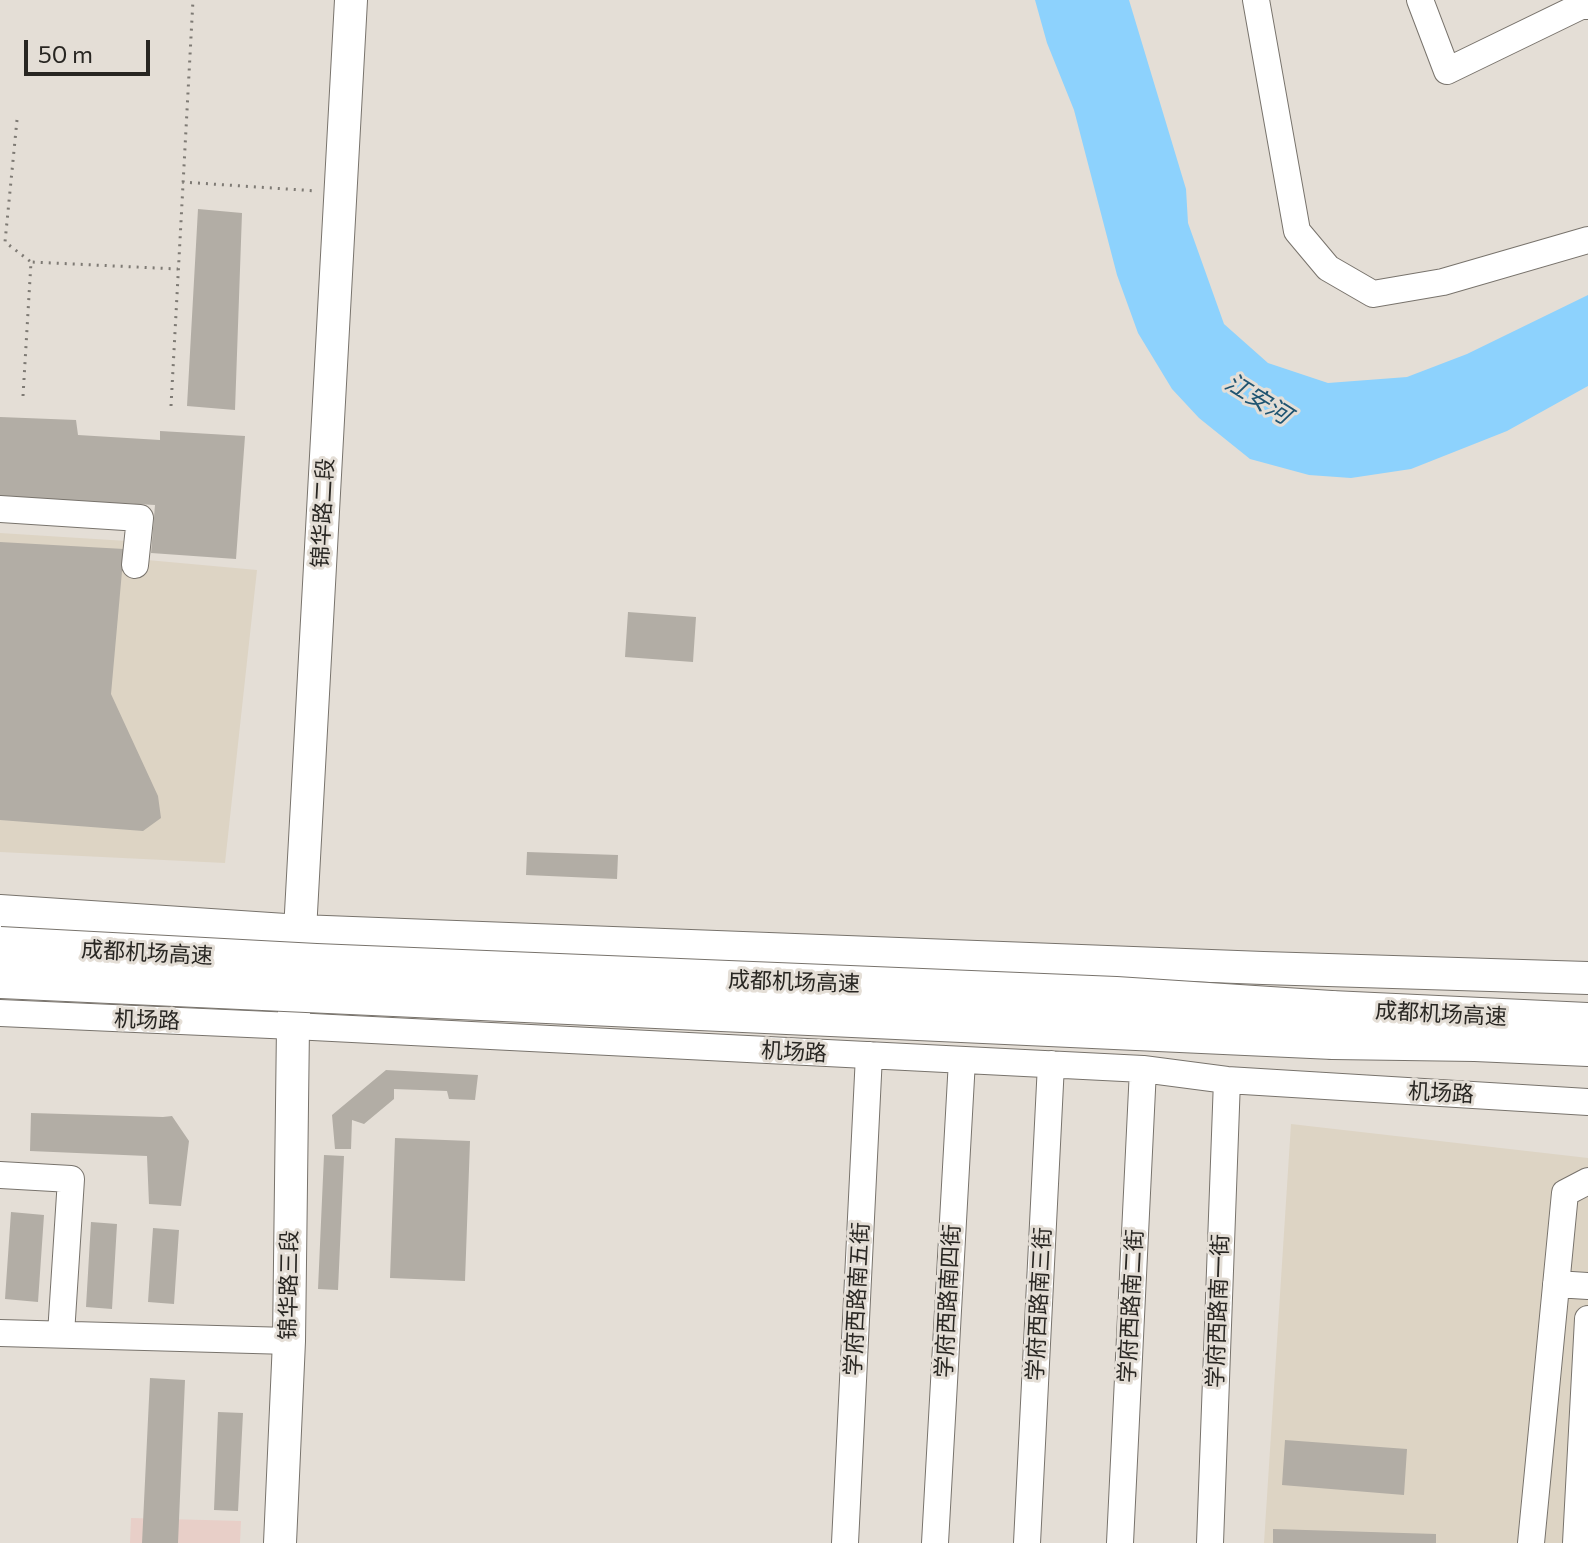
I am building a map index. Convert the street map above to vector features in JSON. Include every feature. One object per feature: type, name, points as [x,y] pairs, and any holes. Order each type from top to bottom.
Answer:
[{"type":"highway","name":"成都机场高速","points":[[0,945],[316,962],[1116,995],[1475,1043],[1588,1048]]},
{"type":"highway","name":"成都机场高速","points":[[0,980],[1332,1025],[1588,1021]]},
{"type":"main road","name":"锦华路二段","points":[[293,1026],[351,0]]},
{"type":"main road","points":[[0,911],[300,931],[1588,978]]},
{"type":"main road","name":"锦华路三段","points":[[280,1543],[289,1341],[293,1026]]},
{"type":"street","points":[[1256,0],[1297,231],[1328,268],[1373,294],[1443,282],[1588,240]]},
{"type":"street","points":[[1420,0],[1447,71],[1583,4]]},
{"type":"street","points":[[0,509],[140,518],[135,565]]},
{"type":"street","name":"机场路","points":[[0,1013],[1143,1069],[1227,1080],[1588,1102]]},
{"type":"street","name":"学府西路南五街","points":[[845,1543],[869,1055]]},
{"type":"street","name":"学府西路南四街","points":[[935,1543],[962,1060]]},
{"type":"street","name":"学府西路南三街","points":[[1027,1543],[1051,1064]]},
{"type":"street","name":"学府西路南二街","points":[[1120,1543],[1143,1069]]},
{"type":"street","name":"学府西路南一街","points":[[1210,1543],[1227,1080]]},
{"type":"street","points":[[0,1175],[71,1179],[61,1334]]},
{"type":"street","points":[[1588,1181],[1565,1193],[1532,1532],[1581,1529],[1588,1319]]},
{"type":"street","points":[[1556,1284],[1588,1286]]},
{"type":"street","points":[[0,1333],[289,1341]]},
{"type":"path","points":[[171,406],[193,0]]},
{"type":"path","points":[[17,120],[5,242],[31,262],[178,269]]},
{"type":"path","points":[[182,182],[341,192]]},
{"type":"path","points":[[23,396],[31,262]]},
{"type":"shaded area","points":[[0,533],[127,541],[136,559],[257,570],[225,863],[0,852]]},
{"type":"shaded area","points":[[1291,1124],[1588,1158],[1588,1543],[1264,1543]]},
{"type":"shaded area","points":[[131,1518],[241,1521],[240,1543],[130,1543]]},
{"type":"water","name":"江安河","points":[[1035,0],[1129,0],[1186,189],[1188,223],[1224,324],[1268,363],[1328,383],[1407,377],[1467,354],[1588,295],[1588,386],[1507,431],[1411,469],[1351,478],[1309,475],[1250,459],[1199,418],[1172,389],[1138,333],[1117,275],[1074,110],[1047,43]]},
{"type":"building","points":[[198,209],[242,213],[235,410],[187,406]]},
{"type":"building","points":[[0,417],[76,420],[78,435],[160,440],[160,431],[245,436],[236,559],[151,553],[155,505],[0,497]]},
{"type":"building","points":[[0,542],[124,549],[111,694],[158,796],[161,818],[143,831],[0,820]]},
{"type":"building","points":[[628,612],[696,617],[693,662],[625,657]]},
{"type":"building","points":[[527,852],[618,855],[617,879],[526,875]]},
{"type":"building","points":[[386,1070],[478,1075],[475,1100],[449,1099],[447,1091],[394,1089],[394,1099],[364,1124],[352,1120],[351,1149],[335,1149],[332,1115]]},
{"type":"building","points":[[31,1113],[172,1116],[189,1141],[181,1206],[149,1204],[147,1156],[30,1151]]},
{"type":"building","points":[[395,1138],[470,1141],[465,1281],[390,1278]]},
{"type":"building","points":[[324,1155],[344,1156],[338,1290],[318,1289]]},
{"type":"building","points":[[11,1212],[44,1215],[38,1302],[5,1299]]},
{"type":"building","points":[[91,1222],[117,1224],[112,1309],[86,1307]]},
{"type":"building","points":[[153,1228],[179,1230],[174,1304],[148,1302]]},
{"type":"building","points":[[150,1378],[185,1380],[178,1543],[142,1543]]},
{"type":"building","points":[[218,1412],[243,1413],[238,1511],[214,1510]]},
{"type":"building","points":[[1285,1440],[1407,1449],[1404,1495],[1282,1485]]},
{"type":"building","points":[[1273,1529],[1436,1534],[1436,1543],[1273,1543]]}]
